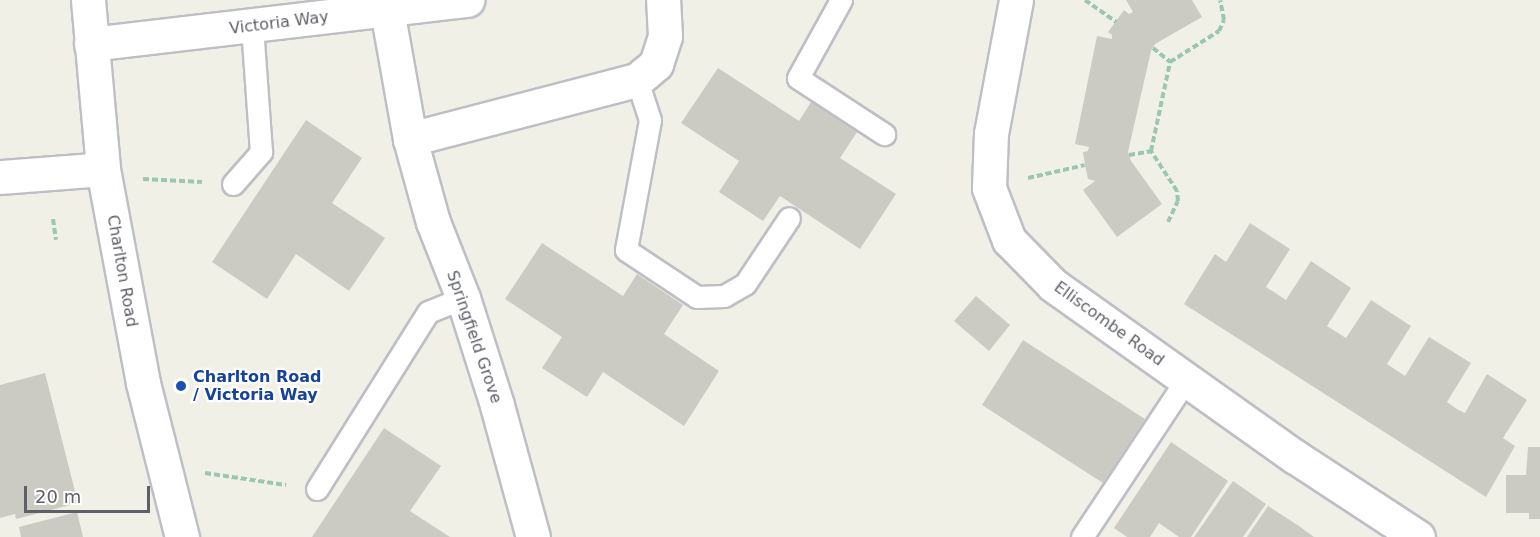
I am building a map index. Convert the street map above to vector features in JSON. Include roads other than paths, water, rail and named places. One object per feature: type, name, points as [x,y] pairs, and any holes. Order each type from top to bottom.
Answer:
[{"type":"street","name":"Charlton Road","points":[[88,0],[103,169],[143,383],[182,537]]},
{"type":"street","name":"Victoria Way","points":[[91,44],[252,27],[368,7],[467,0]]},
{"type":"street","points":[[410,140],[637,80],[656,64],[665,36],[663,0]]},
{"type":"street","name":"Elliscombe Road","points":[[1016,0],[991,133],[989,188],[1010,240],[1053,285],[1294,456],[1418,537]]},
{"type":"street","name":"Springfield Grove","points":[[368,7],[433,222],[463,298],[497,405],[533,537]]},
{"type":"street","points":[[0,177],[103,169]]},
{"type":"lane","points":[[841,0],[798,78],[884,134]]},
{"type":"lane","points":[[232,184],[261,152],[252,27]]},
{"type":"lane","points":[[637,80],[650,120],[626,250],[697,297],[724,296],[745,284],[789,218]]},
{"type":"lane","points":[[317,489],[428,312],[463,298]]},
{"type":"lane","points":[[1082,537],[1186,380]]},
{"type":"place","name":"Charlton Road / Victoria Way","points":[[181,386]]}]
